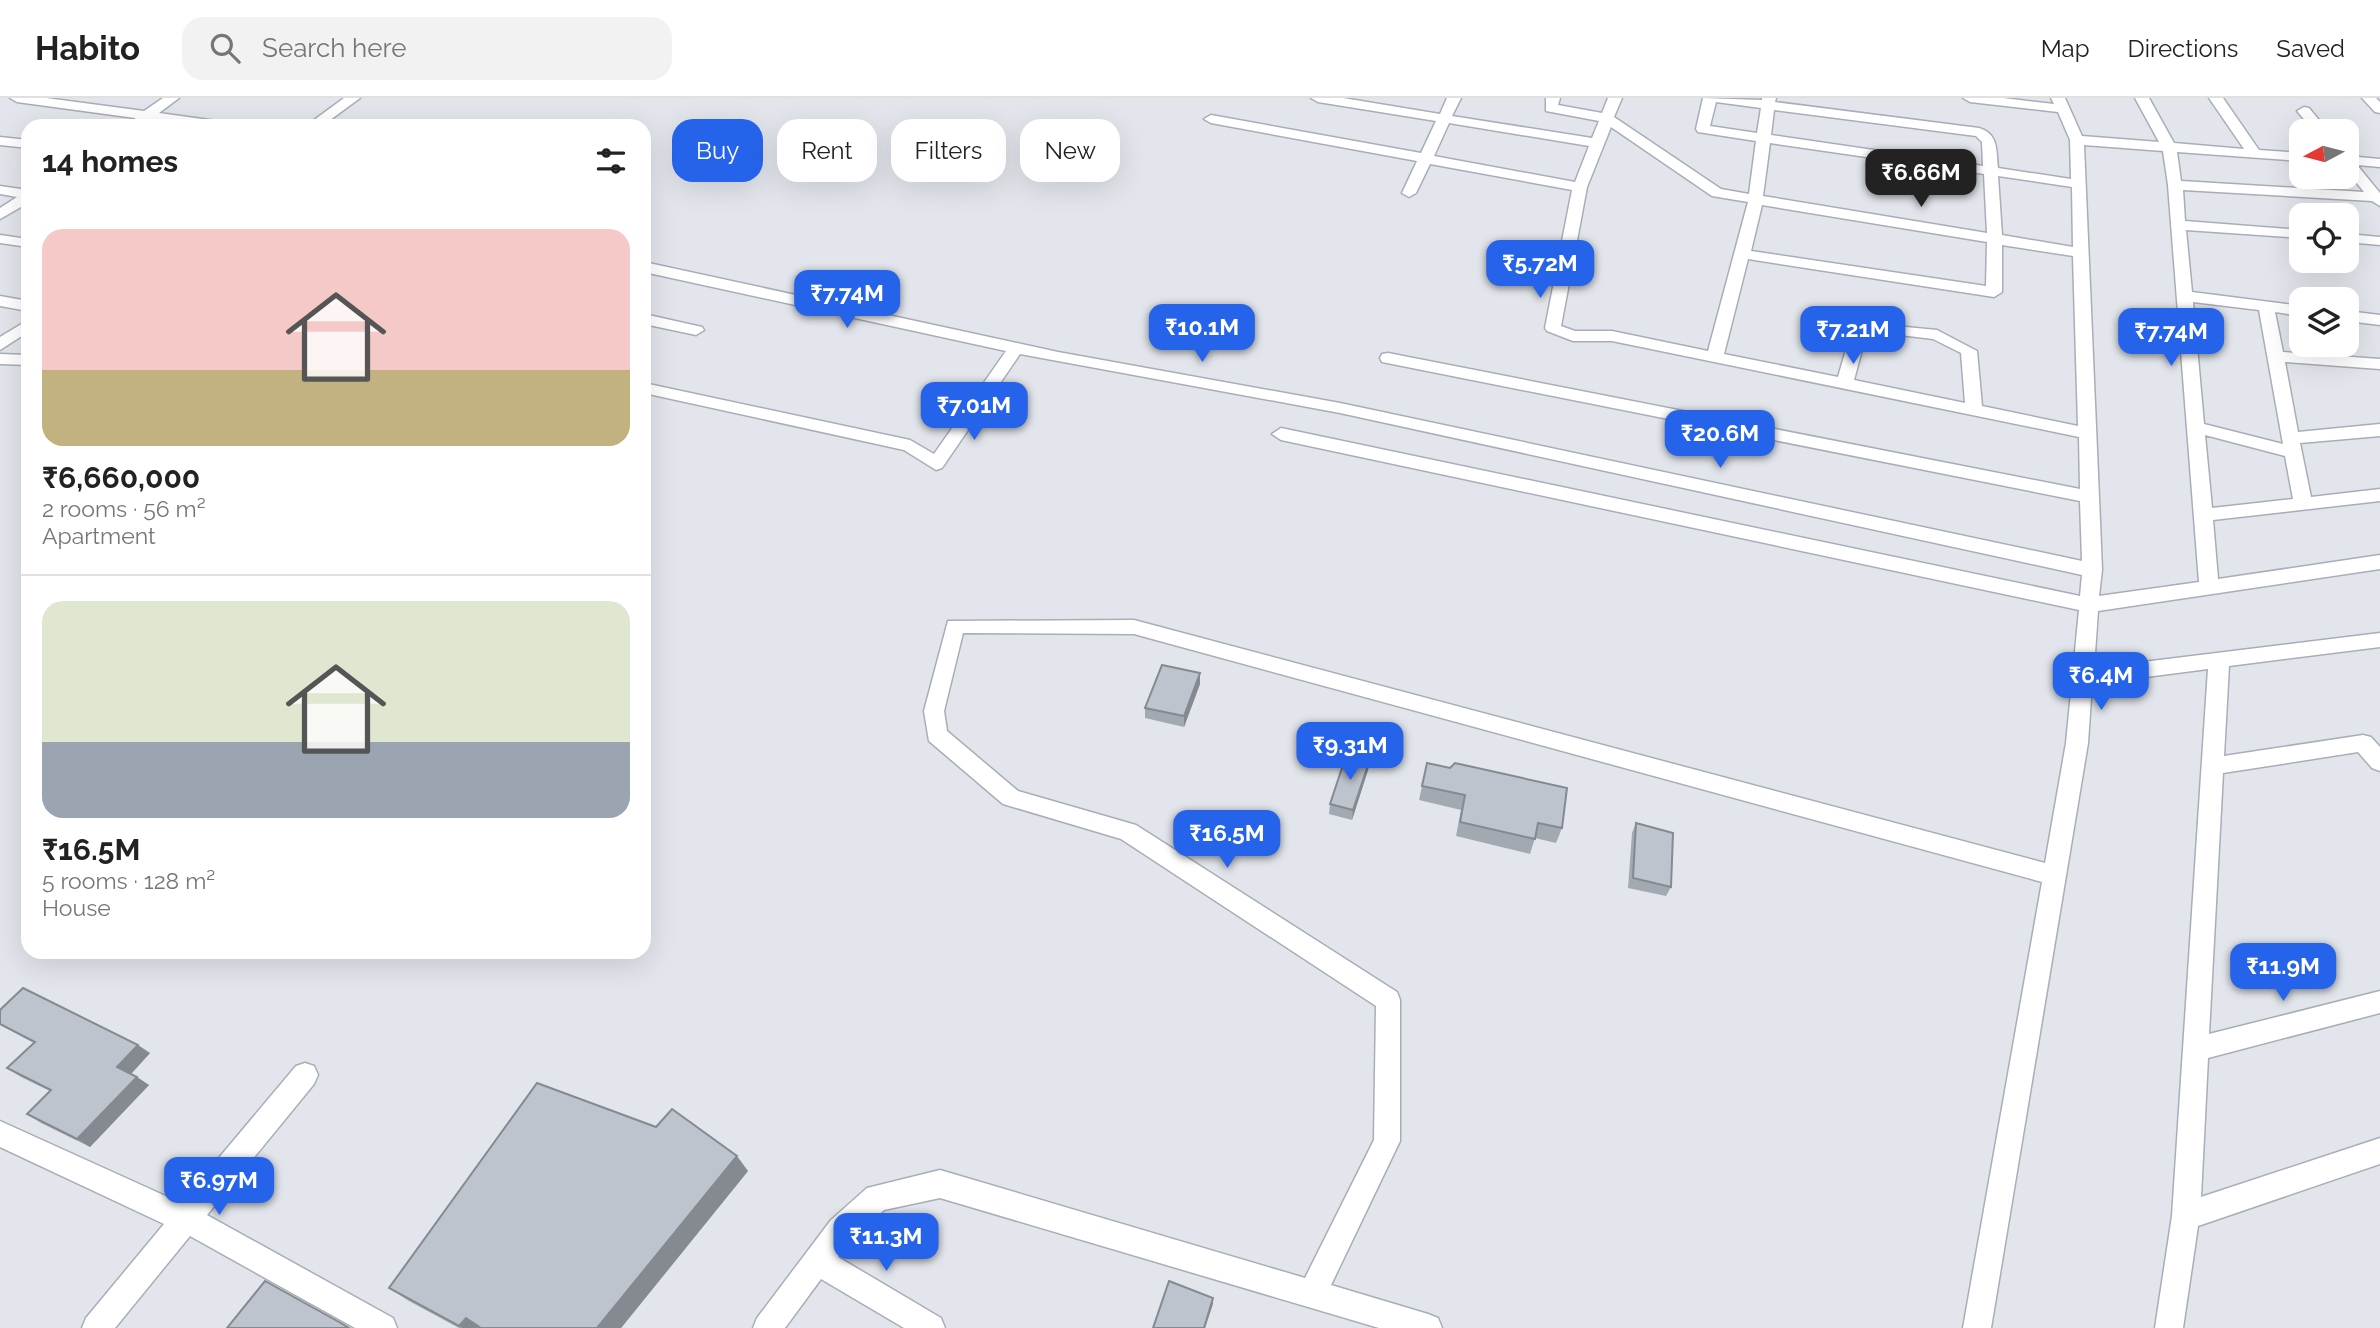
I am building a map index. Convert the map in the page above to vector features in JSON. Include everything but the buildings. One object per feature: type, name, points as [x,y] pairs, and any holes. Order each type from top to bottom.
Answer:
[{"type":"street","points":[[17,98],[169,119]]},
{"type":"street","points":[[142,119],[172,98]]},
{"type":"street","points":[[347,98],[352,98]]},
{"type":"street","points":[[323,119],[352,98]]},
{"type":"street","points":[[1318,98],[1597,143]]},
{"type":"street","points":[[1409,193],[1454,98]]},
{"type":"street","points":[[1553,98],[1551,108],[1607,118],[1717,193],[2081,253]]},
{"type":"street","points":[[1615,98],[1580,187],[1553,328],[1573,336],[1612,336],[2087,433]]},
{"type":"street","points":[[1742,254],[1994,292],[1994,239],[1991,171],[1989,142],[1985,135],[1979,132],[1768,102],[1712,98],[1703,129],[1991,171],[2078,184]]},
{"type":"street","points":[[1970,98],[2061,104],[2077,140],[2092,570],[2077,743],[1977,1328]]},
{"type":"street","points":[[2142,98],[2169,147],[2175,185],[2209,585]]},
{"type":"street","points":[[2216,98],[2254,153]]},
{"type":"street","points":[[2369,98],[2380,109]]},
{"type":"street","points":[[1715,357],[1755,201],[1768,102]]},
{"type":"street","points":[[2304,111],[2311,119]]},
{"type":"street","points":[[1211,119],[1580,187]]},
{"type":"street","points":[[2077,140],[2289,156]]},
{"type":"street","points":[[0,141],[21,143]]},
{"type":"street","points":[[2359,162],[2380,163]]},
{"type":"street","points":[[2359,176],[2378,200]]},
{"type":"street","points":[[2175,185],[2378,200]]},
{"type":"street","points":[[0,190],[21,194]]},
{"type":"street","points":[[0,215],[21,200]]},
{"type":"street","points":[[2178,225],[2289,233]]},
{"type":"street","points":[[0,239],[21,242]]},
{"type":"street","points":[[2359,239],[2380,240]]},
{"type":"street","points":[[651,269],[1016,348],[1340,408],[2092,570]]},
{"type":"street","points":[[2184,296],[2289,309]]},
{"type":"street","points":[[0,301],[21,305]]},
{"type":"street","points":[[2266,306],[2303,504]]},
{"type":"street","points":[[2359,317],[2380,320]]},
{"type":"street","points":[[651,321],[695,330]]},
{"type":"street","points":[[1845,383],[1860,325],[1937,335],[1969,351],[1974,410]]},
{"type":"street","points":[[0,345],[21,330]]},
{"type":"street","points":[[651,390],[910,446],[936,464],[1016,348]]},
{"type":"street","points":[[2275,356],[2380,364]]},
{"type":"street","points":[[1388,358],[2090,497]]},
{"type":"street","points":[[0,359],[21,360]]},
{"type":"street","points":[[2195,427],[2292,445],[2380,430]]},
{"type":"street","points":[[1281,434],[2089,604],[2380,562]]},
{"type":"street","points":[[2202,515],[2380,495]]},
{"type":"street","points":[[1312,1294],[1387,1141],[1388,1000],[1128,832],[1011,798],[937,735],[934,711],[956,626],[1134,627],[2054,875]]},
{"type":"street","points":[[2083,677],[2380,640]]},
{"type":"street","points":[[2169,1328],[2186,1216],[2219,660]]},
{"type":"street","points":[[2213,766],[2363,743],[2380,762]]},
{"type":"street","points":[[2196,1049],[2380,1002]]},
{"type":"street","points":[[96,1328],[305,1075]]},
{"type":"street","points":[[0,1134],[186,1219],[383,1328]]},
{"type":"street","points":[[2186,1216],[2380,1151]]},
{"type":"street","points":[[766,1328],[841,1230],[877,1198],[940,1184],[1428,1328]]},
{"type":"street","points":[[817,1261],[931,1328]]}]
